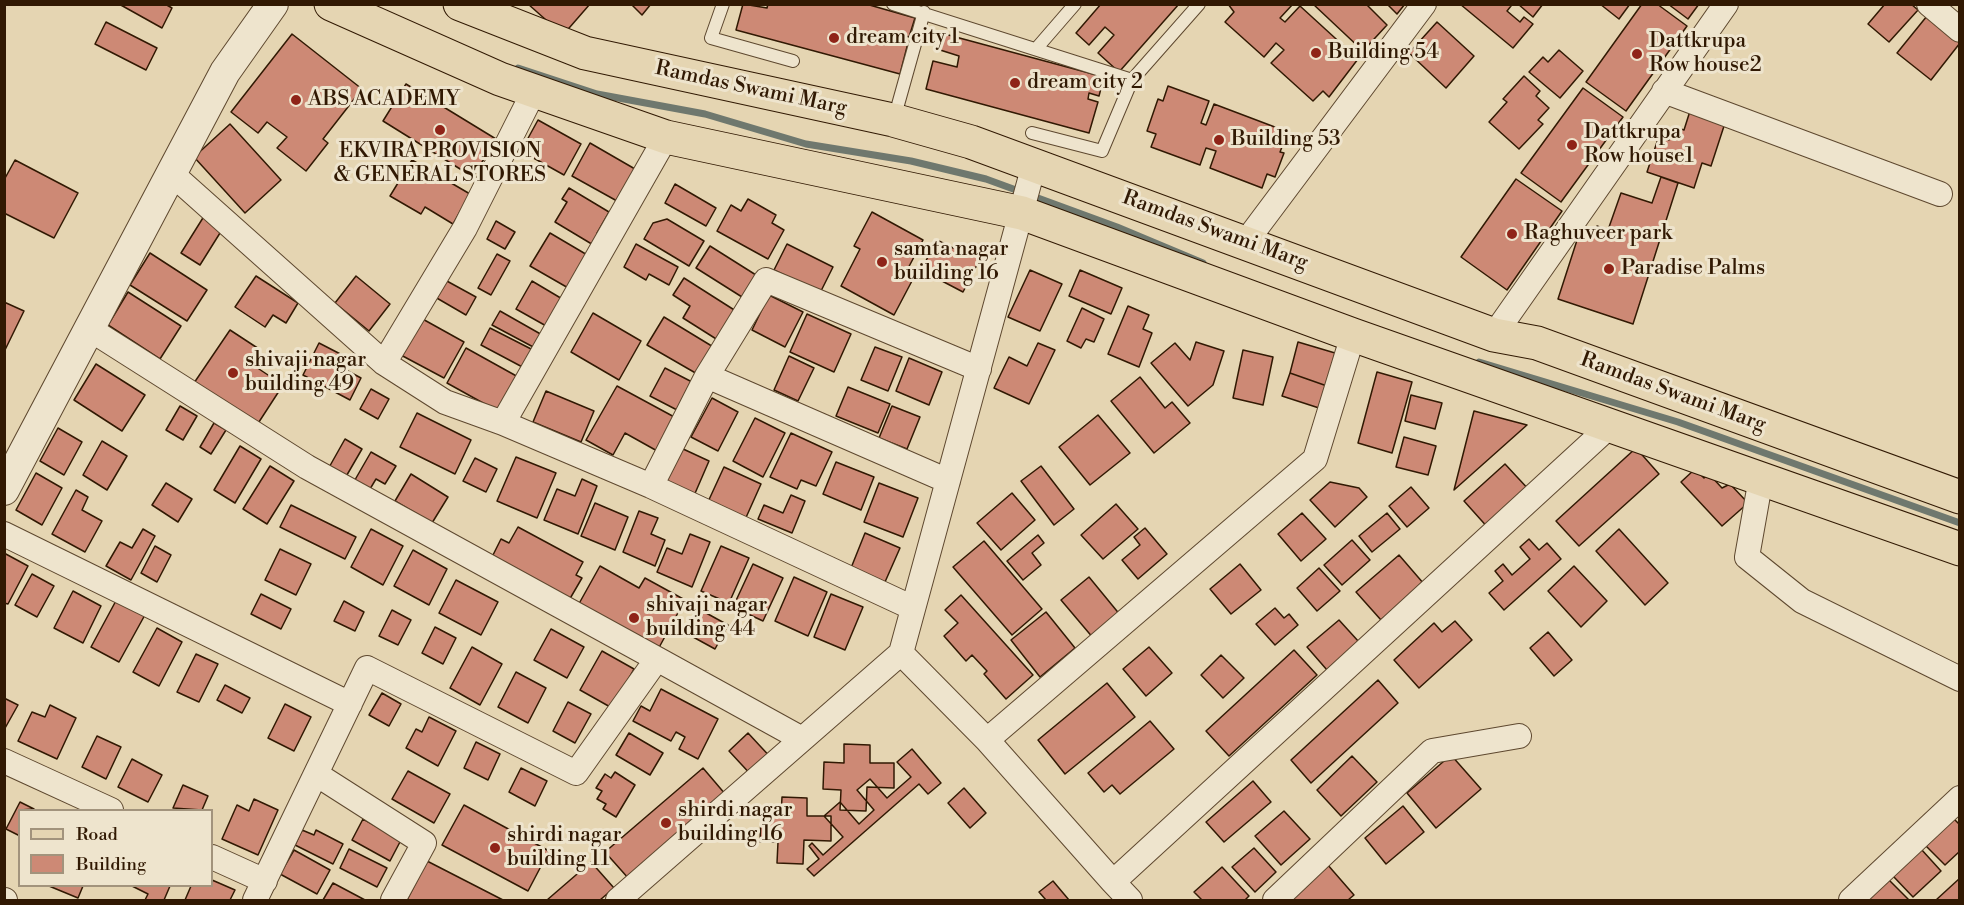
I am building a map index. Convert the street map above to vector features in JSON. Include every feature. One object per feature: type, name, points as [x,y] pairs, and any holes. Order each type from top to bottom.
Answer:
[{"type":"main road","points":[[331,4],[500,79],[666,137],[1023,211],[1353,335],[1959,549]]},
{"type":"main road","name":"Ramdas Swami Marg","points":[[460,4],[585,53],[893,120],[971,142],[1032,172],[1245,243],[1494,335],[1537,343],[1959,496]]},
{"type":"street","points":[[4,490],[225,72],[273,4]]},
{"type":"street","points":[[1245,243],[1424,4]]},
{"type":"street","points":[[1494,335],[1726,4]]},
{"type":"street","points":[[1929,4],[1959,30]]},
{"type":"street","points":[[384,363],[465,228],[534,91]]},
{"type":"street","points":[[1664,91],[1940,194]]},
{"type":"street","points":[[503,423],[666,137]]},
{"type":"street","points":[[618,900],[901,653],[1032,172]]},
{"type":"street","points":[[171,173],[384,363],[445,402],[503,423],[651,486],[913,608]]},
{"type":"street","points":[[651,486],[707,376],[766,280],[979,369]]},
{"type":"street","points":[[88,328],[307,467],[802,739]]},
{"type":"street","points":[[987,740],[1315,459],[1353,335]]},
{"type":"street","points":[[707,376],[948,481]]},
{"type":"street","points":[[1113,882],[1611,425]]},
{"type":"street","points":[[1761,478],[1747,557],[1802,601],[1959,678]]},
{"type":"street","points":[[4,534],[350,704]]},
{"type":"street","points":[[901,653],[987,740],[1130,900]]},
{"type":"street","points":[[213,858],[260,891],[367,668],[576,773],[657,659]]},
{"type":"street","points":[[1275,900],[1432,751],[1519,736]]},
{"type":"street","points":[[4,761],[109,809]]},
{"type":"street","points":[[316,774],[424,843],[393,900]]},
{"type":"street","points":[[1851,900],[1959,798]]},
{"type":"lane","points":[[723,4],[711,38],[793,61]]},
{"type":"lane","points":[[893,4],[1132,80]]},
{"type":"lane","points":[[1036,49],[1075,4]]},
{"type":"lane","points":[[1032,132],[1102,151],[1132,80],[1199,4]]},
{"type":"lane","points":[[893,120],[924,12]]},
{"type":"building","points":[[119,4],[165,4],[172,8],[162,28]]},
{"type":"building","points":[[528,4],[590,4],[563,35]]},
{"type":"building","points":[[631,4],[651,4],[642,15]]},
{"type":"building","name":"dream city 1","points":[[743,4],[767,8],[768,4],[866,4],[915,18],[909,37],[900,34],[898,40],[908,43],[900,74],[736,30]]},
{"type":"building","points":[[1101,4],[1179,4],[1119,72],[1098,53],[1114,35],[1105,27],[1089,45],[1076,33]]},
{"type":"building","name":"Building 54","points":[[1228,4],[1293,4],[1280,18],[1285,22],[1300,6],[1358,59],[1329,97],[1323,91],[1313,101],[1271,63],[1284,50],[1276,43],[1264,57],[1225,22],[1234,12]]},
{"type":"building","points":[[1313,4],[1366,4],[1387,25],[1363,51]]},
{"type":"building","points":[[1387,4],[1405,4],[1397,14]]},
{"type":"building","points":[[1460,4],[1509,4],[1511,6],[1507,11],[1520,22],[1524,17],[1533,24],[1513,48]]},
{"type":"building","points":[[1518,4],[1543,4],[1533,17]]},
{"type":"building","points":[[1600,4],[1630,4],[1619,19]]},
{"type":"building","name":"Dattkrupa Row house2","points":[[1642,4],[1657,4],[1687,26],[1626,111],[1586,82]]},
{"type":"building","points":[[1668,4],[1699,4],[1688,19]]},
{"type":"building","points":[[1885,4],[1911,4],[1918,10],[1889,42],[1868,24]]},
{"type":"building","points":[[1927,16],[1960,43],[1931,80],[1897,53]]},
{"type":"building","points":[[106,22],[157,48],[146,70],[95,44]]},
{"type":"building","points":[[1437,22],[1474,56],[1446,88],[1409,53]]},
{"type":"building","name":"dream city 2","points":[[941,33],[1104,77],[1099,96],[1089,93],[1088,99],[1098,102],[1089,133],[926,89],[933,61],[957,67],[959,56],[937,49]]},
{"type":"building","name":"ABS ACADEMY","points":[[292,34],[362,89],[323,139],[328,143],[306,171],[277,148],[287,137],[267,122],[258,133],[231,112]]},
{"type":"building","points":[[1559,50],[1583,71],[1560,98],[1529,72],[1543,57],[1548,62]]},
{"type":"building","points":[[1524,76],[1540,91],[1536,96],[1549,108],[1538,120],[1543,124],[1519,149],[1489,122],[1507,102],[1503,99]]},
{"type":"building","name":"EKVIRA PROVISION & GENERAL STORES","points":[[406,84],[496,139],[473,177],[383,121]]},
{"type":"building","name":"Building 53","points":[[1168,86],[1209,101],[1201,123],[1206,125],[1214,104],[1288,132],[1280,152],[1284,153],[1275,177],[1267,174],[1262,188],[1210,168],[1216,151],[1206,148],[1200,165],[1151,147],[1156,134],[1147,131],[1158,99],[1163,101]]},
{"type":"building","name":"Dattkrupa Row house1","points":[[1583,88],[1623,117],[1561,202],[1521,173]]},
{"type":"building","points":[[1690,111],[1725,123],[1711,166],[1702,163],[1694,188],[1647,172],[1659,136],[1669,140],[1674,127],[1684,130]]},
{"type":"building","points":[[538,120],[581,144],[564,175],[521,151]]},
{"type":"building","points":[[230,124],[281,180],[245,213],[194,157]]},
{"type":"building","points":[[590,143],[635,169],[617,201],[572,176]]},
{"type":"building","points":[[15,160],[78,193],[54,238],[4,213],[4,180]]},
{"type":"building","points":[[412,160],[470,194],[453,224],[425,207],[421,214],[390,196]]},
{"type":"building","name":"Paradise Palms","points":[[1661,177],[1678,183],[1633,324],[1558,299],[1579,234],[1593,239],[1597,226],[1608,230],[1621,193],[1652,203]]},
{"type":"building","name":"Raghuveer park","points":[[1516,179],[1562,211],[1507,290],[1461,257]]},
{"type":"building","points":[[675,184],[716,208],[706,226],[665,203]]},
{"type":"building","points":[[569,188],[609,212],[597,233],[601,235],[595,246],[555,222],[567,202],[562,199]]},
{"type":"building","points":[[748,199],[776,215],[772,223],[784,230],[768,259],[717,231],[731,205],[741,211]]},
{"type":"building","name":"samta nagar building 16","points":[[872,212],[923,240],[905,274],[913,279],[894,315],[841,286],[860,249],[854,246]]},
{"type":"building","points":[[206,213],[225,225],[200,265],[181,253]]},
{"type":"building","points":[[667,219],[704,241],[689,266],[644,239],[653,223]]},
{"type":"building","points":[[496,221],[515,232],[505,249],[487,239]]},
{"type":"building","points":[[550,233],[589,256],[570,289],[530,266]]},
{"type":"building","points":[[937,240],[953,248],[956,244],[981,257],[963,292],[921,270]]},
{"type":"building","points":[[636,244],[678,267],[669,285],[649,274],[646,280],[624,267]]},
{"type":"building","points":[[787,244],[833,267],[820,293],[774,270]]},
{"type":"building","points":[[710,246],[756,275],[742,297],[696,268]]},
{"type":"building","points":[[150,253],[207,290],[187,321],[130,285]]},
{"type":"building","points":[[497,254],[510,261],[491,295],[478,288]]},
{"type":"building","points":[[1030,270],[1062,284],[1040,331],[1008,317]]},
{"type":"building","points":[[1080,270],[1122,288],[1111,314],[1069,296]]},
{"type":"building","points":[[256,276],[298,303],[286,323],[273,315],[265,327],[235,307]]},
{"type":"building","points":[[356,276],[390,304],[369,331],[335,303]]},
{"type":"building","points":[[684,278],[739,313],[721,342],[683,318],[690,306],[673,295]]},
{"type":"building","points":[[445,280],[476,297],[466,315],[435,297]]},
{"type":"building","points":[[532,281],[564,300],[548,327],[516,309]]},
{"type":"building","points":[[128,292],[181,326],[160,359],[108,325]]},
{"type":"building","points":[[769,295],[803,312],[785,347],[752,330]]},
{"type":"building","points":[[4,302],[24,311],[4,352]]},
{"type":"building","points":[[1128,306],[1149,315],[1143,329],[1152,333],[1139,367],[1108,354]]},
{"type":"building","points":[[1082,308],[1104,319],[1094,342],[1086,339],[1081,348],[1067,341]]},
{"type":"building","points":[[500,311],[544,336],[537,349],[492,325]]},
{"type":"building","points":[[593,313],[641,341],[619,380],[571,352]]},
{"type":"building","points":[[807,314],[851,334],[834,372],[790,352]]},
{"type":"building","points":[[419,317],[464,342],[444,378],[399,354]]},
{"type":"building","points":[[664,317],[715,348],[699,375],[647,345]]},
{"type":"building","points":[[490,328],[537,352],[528,370],[481,345]]},
{"type":"building","name":"shivaji nagar building 49","points":[[230,330],[259,349],[250,363],[283,385],[257,425],[194,383]]},
{"type":"building","points":[[1196,342],[1224,351],[1213,385],[1188,406],[1151,363],[1175,343],[1190,360]]},
{"type":"building","points":[[1298,342],[1335,353],[1327,386],[1290,373]]},
{"type":"building","points":[[319,343],[352,360],[346,370],[361,378],[350,400],[303,375]]},
{"type":"building","points":[[1038,343],[1055,350],[1029,404],[994,388],[1009,357],[1027,366]]},
{"type":"building","points":[[875,347],[902,357],[888,391],[861,380]]},
{"type":"building","points":[[466,348],[520,378],[501,413],[447,383]]},
{"type":"building","points":[[1243,350],[1273,357],[1263,405],[1233,398]]},
{"type":"building","points":[[789,356],[814,368],[798,401],[774,390]]},
{"type":"building","points":[[909,358],[942,372],[929,405],[896,391]]},
{"type":"building","points":[[96,364],[145,395],[122,431],[74,400]]},
{"type":"building","points":[[665,368],[694,383],[679,411],[650,396]]},
{"type":"building","points":[[1377,372],[1412,382],[1392,453],[1358,443]]},
{"type":"building","points":[[1290,373],[1327,386],[1319,408],[1282,396]]},
{"type":"building","points":[[1140,377],[1165,408],[1172,402],[1190,423],[1154,453],[1111,401]]},
{"type":"building","points":[[617,386],[678,419],[659,452],[625,433],[613,455],[586,440]]},
{"type":"building","points":[[848,387],[890,404],[878,433],[836,416]]},
{"type":"building","points":[[371,389],[389,399],[378,419],[360,409]]},
{"type":"building","points":[[546,391],[594,411],[581,442],[533,422]]},
{"type":"building","points":[[1411,395],[1442,403],[1435,429],[1405,421]]},
{"type":"building","points":[[712,398],[738,412],[718,451],[691,437]]},
{"type":"building","points":[[180,406],[197,416],[183,440],[166,430]]},
{"type":"building","points":[[892,406],[920,417],[907,449],[879,438]]},
{"type":"building","points":[[1474,411],[1527,425],[1454,490]]},
{"type":"building","points":[[417,413],[471,440],[455,474],[400,447]]},
{"type":"building","points":[[1098,415],[1130,453],[1090,485],[1059,447]]},
{"type":"building","points":[[755,418],[785,433],[763,477],[733,461]]},
{"type":"building","points":[[214,423],[226,430],[211,454],[200,447]]},
{"type":"building","points":[[58,428],[82,442],[64,475],[40,461]]},
{"type":"building","points":[[791,433],[832,452],[816,486],[801,480],[797,489],[770,477]]},
{"type":"building","points":[[1404,437],[1436,446],[1428,475],[1396,467]]},
{"type":"building","points":[[345,439],[362,449],[344,480],[327,471]]},
{"type":"building","points":[[102,441],[127,456],[107,490],[83,475]]},
{"type":"building","points":[[240,446],[261,459],[235,503],[214,490]]},
{"type":"building","points":[[681,448],[709,461],[693,498],[664,485]]},
{"type":"building","points":[[1636,448],[1659,474],[1579,546],[1556,521]]},
{"type":"building","points":[[371,452],[396,466],[385,484],[376,479],[367,494],[352,485]]},
{"type":"building","points":[[516,457],[556,473],[537,518],[497,501]]},
{"type":"building","points":[[475,458],[497,469],[486,492],[463,481]]},
{"type":"building","points":[[836,462],[874,477],[861,510],[823,494]]},
{"type":"building","points":[[1505,464],[1531,492],[1490,530],[1464,501]]},
{"type":"building","points":[[270,466],[294,481],[267,524],[243,509]]},
{"type":"building","points":[[1041,466],[1074,509],[1054,525],[1021,481]]},
{"type":"building","points":[[724,467],[761,484],[744,522],[707,504]]},
{"type":"building","points":[[1695,469],[1704,478],[1709,474],[1722,488],[1730,484],[1748,503],[1722,526],[1681,482]]},
{"type":"building","points":[[36,473],[62,488],[42,525],[16,510]]},
{"type":"building","points":[[411,474],[448,497],[432,523],[395,501]]},
{"type":"building","points":[[582,479],[597,486],[578,534],[544,520],[557,489],[575,496]]},
{"type":"building","points":[[1330,482],[1359,488],[1367,497],[1335,527],[1310,500]]},
{"type":"building","points":[[166,483],[192,499],[178,522],[152,505]]},
{"type":"building","points":[[879,483],[918,498],[903,537],[864,522]]},
{"type":"building","points":[[1411,487],[1429,508],[1407,527],[1389,506]]},
{"type":"building","points":[[76,490],[88,497],[82,510],[102,521],[85,552],[52,534]]},
{"type":"building","points":[[1012,493],[1035,520],[1001,550],[977,523]]},
{"type":"building","points":[[791,495],[805,501],[792,533],[758,519],[764,505],[783,513]]},
{"type":"building","points":[[595,503],[628,517],[615,550],[581,536]]},
{"type":"building","points":[[1116,504],[1138,529],[1103,559],[1081,535]]},
{"type":"building","points":[[291,505],[356,537],[345,559],[280,527]]},
{"type":"building","points":[[639,511],[658,518],[651,534],[665,540],[655,566],[623,552]]},
{"type":"building","points":[[1302,513],[1326,539],[1301,561],[1278,534]]},
{"type":"building","points":[[1387,513],[1400,529],[1372,552],[1359,536]]},
{"type":"building","points":[[518,527],[583,562],[576,575],[582,578],[568,602],[491,559],[501,539],[509,543]]},
{"type":"building","points":[[1145,528],[1167,554],[1138,579],[1122,560],[1140,545],[1134,537]]},
{"type":"building","points":[[143,529],[155,536],[131,580],[106,566],[120,542],[132,548]]},
{"type":"building","points":[[371,529],[403,546],[383,585],[351,567]]},
{"type":"building","points":[[1619,529],[1668,583],[1645,605],[1596,551]]},
{"type":"building","points":[[865,533],[900,548],[885,582],[851,568]]},
{"type":"building","points":[[690,534],[710,542],[692,587],[657,572],[667,548],[682,554]]},
{"type":"building","points":[[1038,535],[1044,543],[1032,553],[1041,565],[1023,580],[1007,561]]},
{"type":"building","points":[[1529,539],[1539,550],[1547,543],[1561,559],[1504,610],[1489,593],[1503,581],[1495,571],[1503,564],[1512,575],[1530,559],[1520,547]]},
{"type":"building","points":[[1352,540],[1370,560],[1342,585],[1324,565]]},
{"type":"building","points":[[984,541],[1042,609],[1012,635],[953,567]]},
{"type":"building","points":[[155,546],[171,555],[157,582],[141,573]]},
{"type":"building","points":[[721,546],[749,558],[729,603],[701,591]]},
{"type":"building","points":[[280,549],[311,564],[296,595],[265,580]]},
{"type":"building","points":[[413,550],[447,569],[429,605],[394,586]]},
{"type":"building","points":[[4,553],[28,566],[8,604],[4,603]]},
{"type":"building","points":[[1399,555],[1424,584],[1381,620],[1356,592]]},
{"type":"building","points":[[753,564],[783,578],[763,621],[733,607]]},
{"type":"building","points":[[1240,564],[1261,590],[1231,614],[1210,589]]},
{"type":"building","name":"shivaji nagar building 44","points":[[600,566],[639,588],[645,578],[685,600],[656,653],[576,609]]},
{"type":"building","points":[[1574,566],[1607,601],[1581,627],[1548,591]]},
{"type":"building","points":[[1319,568],[1340,591],[1317,611],[1297,588]]},
{"type":"building","points":[[32,574],[54,586],[37,617],[15,605]]},
{"type":"building","points":[[794,577],[827,592],[808,636],[775,621]]},
{"type":"building","points":[[1089,577],[1121,616],[1094,639],[1061,600]]},
{"type":"building","points":[[456,580],[498,602],[481,635],[439,613]]},
{"type":"building","points":[[73,591],[101,606],[83,643],[54,628]]},
{"type":"building","points":[[261,594],[291,609],[281,629],[251,614]]},
{"type":"building","points":[[831,594],[863,607],[845,650],[814,637]]},
{"type":"building","points":[[961,595],[1033,675],[1006,699],[984,674],[987,671],[972,655],[966,661],[944,636],[958,623],[945,610]]},
{"type":"building","points":[[118,597],[146,613],[119,662],[91,647]]},
{"type":"building","points":[[344,601],[364,612],[355,631],[334,621]]},
{"type":"building","points":[[697,608],[728,625],[715,649],[684,632]]},
{"type":"building","points":[[1275,608],[1284,618],[1289,614],[1298,625],[1275,645],[1256,624]]},
{"type":"building","points":[[392,610],[411,620],[398,645],[379,636]]},
{"type":"building","points":[[1046,612],[1075,648],[1040,677],[1011,640]]},
{"type":"building","points":[[1339,620],[1359,642],[1327,670],[1307,647]]},
{"type":"building","points":[[1455,621],[1472,640],[1419,688],[1394,660],[1434,623],[1442,632]]},
{"type":"building","points":[[435,627],[456,638],[443,664],[422,653]]},
{"type":"building","points":[[157,628],[182,642],[159,686],[133,672]]},
{"type":"building","points":[[551,629],[584,647],[567,678],[534,660]]},
{"type":"building","points":[[1548,632],[1572,660],[1554,676],[1530,648]]},
{"type":"building","points":[[472,647],[502,664],[480,705],[450,688]]},
{"type":"building","points":[[1149,647],[1172,673],[1146,696],[1123,669]]},
{"type":"building","points":[[1294,650],[1317,675],[1229,756],[1206,731]]},
{"type":"building","points":[[602,651],[634,669],[612,708],[580,690]]},
{"type":"building","points":[[196,654],[218,664],[199,702],[177,692]]},
{"type":"building","points":[[1221,655],[1244,678],[1223,698],[1201,675]]},
{"type":"building","points":[[516,672],[546,688],[528,723],[498,707]]},
{"type":"building","points":[[1378,680],[1398,703],[1311,783],[1291,760]]},
{"type":"building","points":[[1107,683],[1135,717],[1065,774],[1038,740]]},
{"type":"building","points":[[225,685],[250,698],[242,713],[217,700]]},
{"type":"building","points":[[661,689],[718,719],[698,759],[679,749],[685,737],[676,732],[671,741],[633,721],[641,706],[650,711]]},
{"type":"building","points":[[382,693],[401,704],[389,726],[369,715]]},
{"type":"building","points":[[4,698],[18,705],[4,730]]},
{"type":"building","points":[[568,702],[591,714],[575,743],[553,731]]},
{"type":"building","points":[[285,704],[311,717],[294,751],[268,738]]},
{"type":"building","points":[[50,705],[76,718],[57,759],[18,741],[32,712],[45,717]]},
{"type":"building","points":[[429,717],[456,731],[438,766],[406,748],[416,729],[422,732]]},
{"type":"building","points":[[1150,721],[1174,749],[1120,794],[1112,785],[1104,792],[1088,773]]},
{"type":"building","points":[[629,733],[663,753],[650,775],[616,755]]},
{"type":"building","points":[[748,733],[774,761],[754,778],[729,751]]},
{"type":"building","points":[[97,736],[121,747],[106,779],[82,767]]},
{"type":"building","points":[[476,742],[500,754],[488,780],[464,768]]},
{"type":"building","points":[[844,744],[870,745],[870,763],[894,763],[894,788],[867,787],[866,811],[840,810],[841,790],[823,789],[824,762],[844,763]]},
{"type":"building","points":[[912,749],[941,783],[928,794],[919,784],[814,876],[807,869],[819,859],[809,846],[812,843],[823,855],[843,837],[824,816],[840,802],[859,824],[874,810],[857,790],[870,779],[887,798],[911,777],[897,762]]},
{"type":"building","points":[[1451,755],[1481,789],[1436,828],[1407,793]]},
{"type":"building","points":[[1352,756],[1377,782],[1341,816],[1317,790]]},
{"type":"building","points":[[132,759],[162,775],[148,802],[118,787]]},
{"type":"building","points":[[521,768],[547,781],[535,806],[509,792]]},
{"type":"building","name":"shirdi nagar building 16","points":[[703,768],[726,795],[629,879],[605,852]]},
{"type":"building","points":[[408,771],[450,794],[434,823],[392,799]]},
{"type":"building","points":[[615,772],[635,785],[616,817],[603,809],[606,804],[597,799],[602,791],[596,788],[605,774],[611,778]]},
{"type":"building","points":[[1253,781],[1271,802],[1224,842],[1206,822]]},
{"type":"building","points":[[183,785],[208,796],[202,809],[173,808]]},
{"type":"building","points":[[964,788],[986,813],[970,828],[948,803]]},
{"type":"building","points":[[782,797],[807,798],[807,816],[831,816],[831,841],[804,840],[803,864],[777,863],[778,842],[760,842],[761,815],[781,816]]},
{"type":"building","points":[[254,799],[278,810],[258,855],[222,839],[237,805],[249,811]]},
{"type":"building","points":[[20,802],[34,809],[18,809],[18,835],[6,829]]},
{"type":"building","name":"shirdi nagar building 11","points":[[464,805],[549,851],[528,891],[442,845]]},
{"type":"building","points":[[1403,806],[1424,832],[1386,864],[1365,838]]},
{"type":"building","points":[[1284,811],[1310,839],[1281,865],[1255,836]]},
{"type":"building","points":[[1952,817],[1960,825],[1960,851],[1945,865],[1924,844]]},
{"type":"building","points":[[363,819],[401,840],[390,861],[352,840]]},
{"type":"building","points":[[302,830],[314,835],[316,830],[343,844],[333,864],[295,845]]},
{"type":"building","points":[[1254,848],[1276,872],[1255,892],[1232,867]]},
{"type":"building","points":[[349,849],[387,868],[377,887],[340,868]]},
{"type":"building","points":[[1921,849],[1941,871],[1913,897],[1893,876]]},
{"type":"building","points":[[294,850],[330,870],[317,894],[280,874]]},
{"type":"building","points":[[427,861],[503,900],[407,900]]},
{"type":"building","points":[[591,862],[614,888],[600,900],[547,900]]},
{"type":"building","points":[[1327,864],[1354,895],[1348,900],[1286,900]]},
{"type":"building","points":[[1222,867],[1249,896],[1245,900],[1202,900],[1194,892]]},
{"type":"building","points":[[1885,876],[1909,900],[1860,900]]},
{"type":"building","points":[[1960,878],[1960,900],[1936,900]]},
{"type":"building","points":[[213,880],[235,890],[230,900],[185,900],[191,887],[213,887]]},
{"type":"building","points":[[1053,881],[1069,900],[1046,900],[1039,892]]},
{"type":"building","points":[[333,883],[365,900],[323,900]]},
{"type":"building","points":[[51,887],[83,887],[78,898]]},
{"type":"building","points":[[134,887],[170,887],[164,900],[145,900],[148,894]]},
{"type":"waterway","points":[[518,68],[597,94],[705,114],[806,144],[911,161],[986,179],[1117,227],[1203,263]]},
{"type":"waterway","points":[[1479,362],[1678,422],[1960,523]]},
{"type":"place","name":"dream city 1","points":[[834,38]]},
{"type":"place","name":"Building 54","points":[[1316,53]]},
{"type":"place","name":"Dattkrupa Row house2","points":[[1637,54]]},
{"type":"place","name":"dream city 2","points":[[1015,83]]},
{"type":"place","name":"ABS ACADEMY","points":[[296,100]]},
{"type":"place","name":"EKVIRA PROVISION & GENERAL STORES","points":[[440,130]]},
{"type":"place","name":"Building 53","points":[[1219,140]]},
{"type":"place","name":"Dattkrupa Row house1","points":[[1572,145]]},
{"type":"place","name":"Raghuveer park","points":[[1512,234]]},
{"type":"place","name":"samta nagar building 16","points":[[882,262]]},
{"type":"place","name":"Paradise Palms","points":[[1609,269]]},
{"type":"place","name":"shivaji nagar building 49","points":[[233,373]]},
{"type":"place","name":"shivaji nagar building 44","points":[[634,618]]},
{"type":"place","name":"shirdi nagar building 16","points":[[666,823]]},
{"type":"place","name":"shirdi nagar building 11","points":[[495,848]]}]
